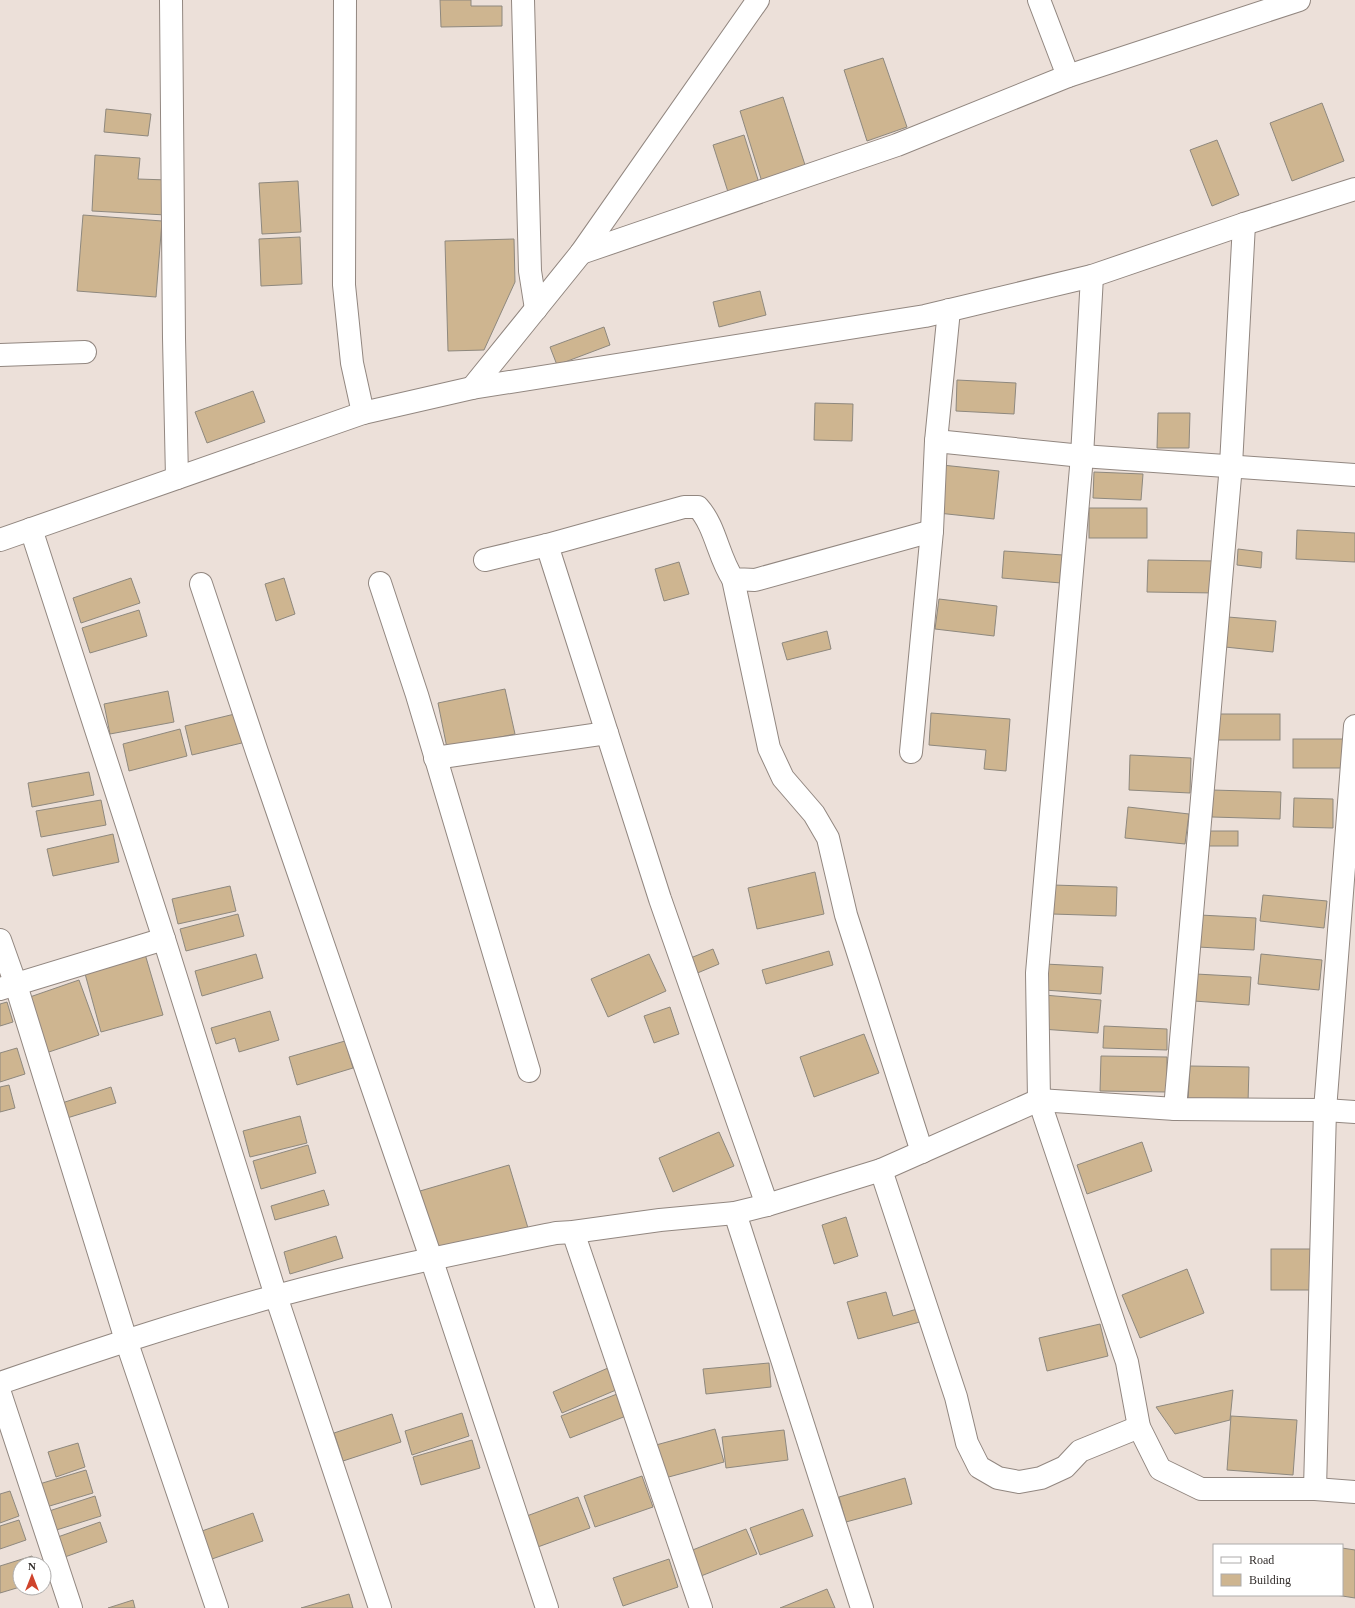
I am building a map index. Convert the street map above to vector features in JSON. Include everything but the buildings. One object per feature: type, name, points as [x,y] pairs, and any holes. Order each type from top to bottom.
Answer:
[{"type":"street","points":[[170,0],[176,478]]},
{"type":"street","points":[[345,0],[344,285],[352,363],[363,413]]},
{"type":"street","points":[[523,0],[530,271],[536,309]]},
{"type":"street","points":[[1039,0],[1068,76]]},
{"type":"street","points":[[581,254],[897,145],[1068,76],[1299,0]]},
{"type":"street","points":[[472,388],[581,254],[760,2]]},
{"type":"street","points":[[0,536],[31,529],[363,413],[472,388],[925,316],[1092,276],[1244,224],[1355,189]]},
{"type":"street","points":[[1175,1109],[1231,465],[1244,224]]},
{"type":"street","points":[[1092,276],[1082,456],[1036,973],[1040,1100],[1127,1362],[1139,1427],[1160,1469],[1201,1489],[1315,1488],[1355,1492]]},
{"type":"street","points":[[911,752],[932,531],[936,441],[949,310]]},
{"type":"street","points":[[0,355],[85,352]]},
{"type":"street","points":[[936,441],[1082,456],[1231,465],[1355,475]]},
{"type":"street","points":[[485,560],[547,545],[684,507],[698,507],[706,516],[725,568],[733,579],[769,748],[783,778],[814,814],[828,838],[846,915],[922,1152]]},
{"type":"street","points":[[31,529],[164,939],[276,1296],[380,1608]]},
{"type":"street","points":[[733,579],[755,580],[932,531]]},
{"type":"street","points":[[547,545],[660,899],[766,1205]]},
{"type":"street","points":[[380,583],[417,695],[529,1071]]},
{"type":"street","points":[[201,584],[257,752],[431,1258],[548,1608]]},
{"type":"street","points":[[1315,1488],[1325,1110],[1355,726]]},
{"type":"street","points":[[435,758],[607,732]]},
{"type":"street","points":[[8,987],[164,939]]},
{"type":"street","points":[[0,940],[8,987],[217,1608]]},
{"type":"street","points":[[0,1383],[126,1340],[276,1296],[431,1258],[556,1233],[660,1220],[735,1213],[766,1205],[881,1170],[1040,1100],[1175,1109],[1325,1110],[1355,1112]]},
{"type":"street","points":[[881,1170],[956,1397],[967,1443],[979,1467],[998,1478],[1019,1482],[1042,1478],[1065,1467],[1080,1451],[1139,1427]]},
{"type":"street","points":[[735,1213],[862,1608]]},
{"type":"street","points":[[573,1232],[701,1608]]},
{"type":"street","points":[[0,1393],[71,1608]]}]
